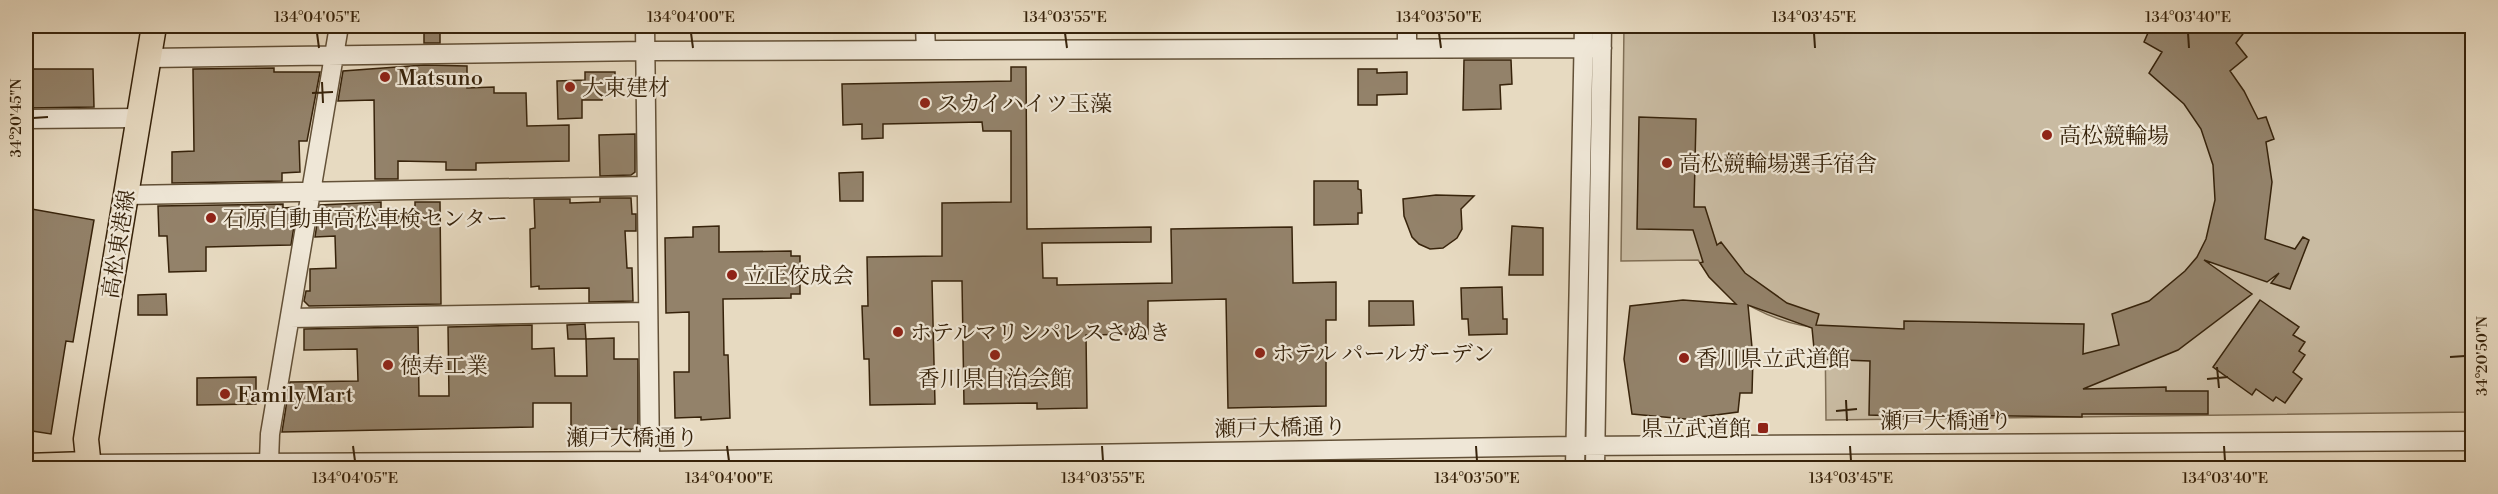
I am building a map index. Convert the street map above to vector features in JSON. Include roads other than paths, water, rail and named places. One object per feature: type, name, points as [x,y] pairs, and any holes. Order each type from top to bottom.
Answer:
[{"type":"main road","name":"高松東港線","points":[[88,466],[86,439],[90,410],[154,26]]},
{"type":"main road","points":[[26,466],[88,466]]},
{"type":"street","points":[[269,461],[270,434],[339,26]]},
{"type":"street","points":[[645,26],[650,461]]},
{"type":"street","points":[[926,26],[926,50]]},
{"type":"street","points":[[1407,26],[1407,47]]},
{"type":"street","points":[[1584,26],[1592,48],[1595,468]]},
{"type":"street","points":[[1575,468],[1592,48],[1602,26]]},
{"type":"street","points":[[148,58],[645,51],[1592,48]]},
{"type":"street","points":[[26,119],[139,118]]},
{"type":"street","points":[[126,195],[646,186]]},
{"type":"street","points":[[290,318],[647,312]]},
{"type":"street","name":"瀬戸大橋通り","points":[[88,466],[269,461],[916,463],[1596,446],[2472,441]]},
{"type":"place","name":"Matsuno","points":[[385,77]]},
{"type":"place","name":"大東建材","points":[[570,87]]},
{"type":"place","name":"スカイハイツ玉藻","points":[[925,103]]},
{"type":"place","name":"高松競輪場","points":[[2047,135]]},
{"type":"place","name":"高松競輪場選手宿舎","points":[[1667,163]]},
{"type":"place","name":"石原自動車高松車検センター","points":[[211,218]]},
{"type":"place","name":"立正佼成会","points":[[732,275]]},
{"type":"place","name":"ホテルマリンパレスさぬき","points":[[898,332]]},
{"type":"place","name":"ホテル パールガーデン","points":[[1260,353]]},
{"type":"place","name":"香川県自治会館","points":[[995,355]]},
{"type":"place","name":"香川県立武道館","points":[[1684,358]]},
{"type":"place","name":"徳寿工業","points":[[388,365]]},
{"type":"place","name":"FamilyMart","points":[[225,394]]},
{"type":"place","name":"県立武道館","points":[[1763,428]]}]
